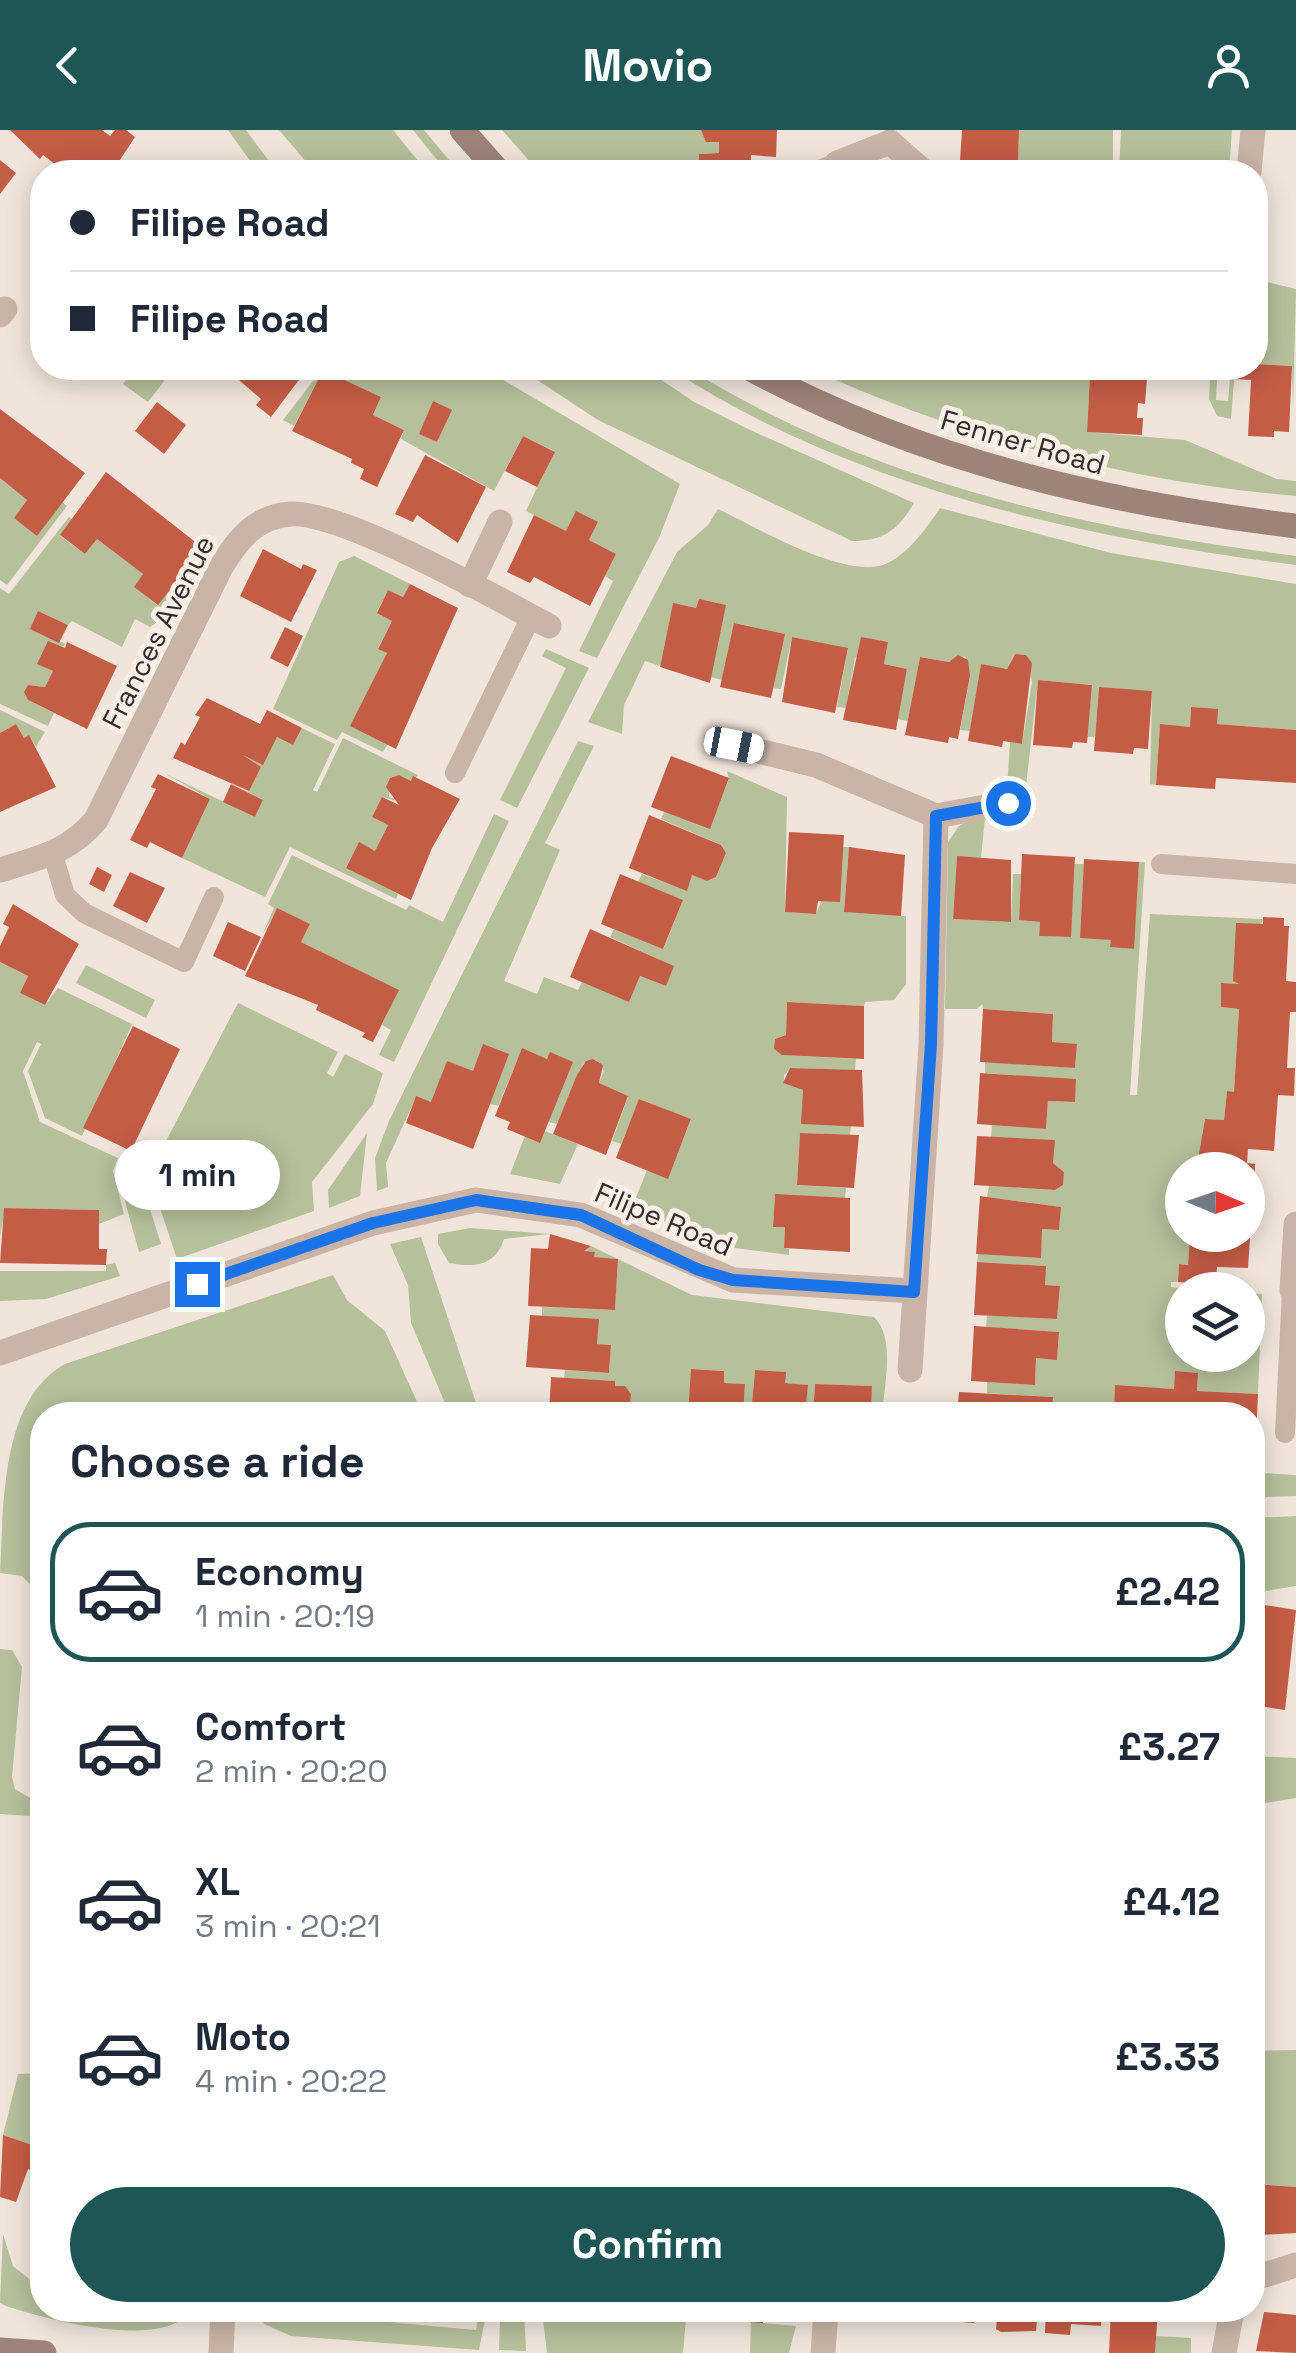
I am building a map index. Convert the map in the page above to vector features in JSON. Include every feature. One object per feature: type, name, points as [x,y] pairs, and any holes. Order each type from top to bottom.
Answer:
[{"type":"main road","points":[[462,130],[488,160]]},
{"type":"main road","name":"Fenner Road","points":[[772,380],[804,397],[961,460],[1094,494],[1296,526]]},
{"type":"main road","points":[[0,2350],[44,2353]]},
{"type":"street","points":[[1250,160],[1253,130]]},
{"type":"street","points":[[842,160],[891,136],[913,160]]},
{"type":"street","name":"Frances Avenue","points":[[0,870],[53,855],[78,842],[96,820],[221,567],[239,538],[255,525],[286,514],[333,520],[540,621]]},
{"type":"street","points":[[470,585],[500,522]]},
{"type":"street","points":[[734,745],[804,760],[936,816],[1008,803]]},
{"type":"street","points":[[910,1370],[931,1044],[936,816]]},
{"type":"street","name":"Filipe Road","points":[[0,1353],[373,1223],[476,1200],[581,1215],[699,1270],[733,1280],[914,1292]]},
{"type":"street","points":[[1292,1291],[1296,1224]]},
{"type":"street","points":[[1265,2275],[1296,2265]]},
{"type":"street","points":[[221,2353],[222,2322]]},
{"type":"street","points":[[823,2353],[825,2322]]},
{"type":"street","points":[[1224,2353],[1230,2322]]},
{"type":"lane","points":[[456,773],[540,621]]},
{"type":"lane","points":[[53,855],[64,895],[84,913],[184,962],[214,897]]},
{"type":"lane","points":[[1161,864],[1296,874]]},
{"type":"lane","points":[[1286,1433],[1292,1291]]},
{"type":"green space","points":[[228,130],[246,130],[268,160],[249,160]]},
{"type":"green space","points":[[279,130],[393,130],[417,160],[305,160]]},
{"type":"green space","points":[[413,130],[424,130],[449,160],[437,160]]},
{"type":"green space","points":[[502,130],[701,130],[706,141],[719,142],[719,153],[699,154],[699,160],[528,160]]},
{"type":"green space","points":[[1019,130],[1113,130],[1113,160],[1018,160]]},
{"type":"green space","points":[[1121,130],[1232,130],[1230,160],[1120,160]]},
{"type":"green space","points":[[1268,282],[1296,289],[1293,409],[1292,366],[1268,365]]},
{"type":"green space","points":[[126,380],[165,380],[148,402],[123,384]]},
{"type":"green space","points":[[314,380],[318,380],[294,426],[283,420]]},
{"type":"green space","points":[[344,380],[503,380],[680,484],[659,538],[597,658],[579,651],[613,581],[605,576],[616,554],[589,540],[598,522],[566,531],[526,511],[554,451],[523,436],[494,491],[401,439],[404,430],[373,415],[381,397]],"holes":[[[433,402],[451,410],[437,442],[419,434]]]},
{"type":"green space","points":[[537,380],[662,380],[694,402],[748,429],[914,503],[889,532],[873,539],[852,541],[598,420]]},
{"type":"green space","points":[[689,380],[709,380],[830,441],[981,494],[1137,531],[1296,556],[1296,565],[1133,539],[971,501],[815,446]]},
{"type":"green space","points":[[837,380],[1090,380],[1087,432],[1185,440],[1277,479],[1296,481],[1296,496],[1109,468],[986,436]]},
{"type":"green space","points":[[1210,380],[1217,380],[1216,400],[1228,401],[1230,380],[1234,380],[1231,419],[1217,416],[1209,399]]},
{"type":"green space","points":[[0,478],[27,500],[14,518],[62,502],[67,506],[7,585],[0,580]]},
{"type":"green space","points":[[940,508],[1111,553],[1296,584],[1296,730],[1217,724],[1191,707],[1190,727],[1160,725],[1156,785],[1150,784],[1152,692],[1099,687],[1095,737],[1087,737],[1092,685],[1038,680],[1026,786],[1007,788],[1010,742],[1022,744],[1032,682],[1026,655],[1014,654],[1007,669],[981,665],[970,731],[960,730],[970,677],[965,656],[949,662],[920,657],[908,721],[897,719],[907,669],[884,664],[888,642],[855,658],[846,708],[837,707],[848,649],[792,637],[781,689],[773,688],[784,634],[735,623],[722,680],[711,677],[699,599],[696,608],[673,604],[660,666],[645,661],[624,705],[622,734],[588,722],[677,552],[708,525],[718,509],[797,548],[861,567],[879,566],[897,558]]},
{"type":"green space","points":[[69,517],[72,519],[60,536],[85,554],[97,539],[143,574],[135,587],[157,605],[190,564],[193,567],[167,622],[160,620],[150,627],[135,619],[122,647],[72,621],[68,625],[38,611],[31,629],[66,644],[38,664],[53,671],[45,687],[28,685],[25,692],[28,700],[54,713],[48,726],[0,704],[0,588],[9,594]]},
{"type":"green space","points":[[354,556],[410,584],[403,597],[388,590],[377,612],[392,621],[378,648],[387,653],[351,726],[388,744],[383,752],[342,732],[337,740],[273,709],[339,562]]},
{"type":"green space","points":[[546,649],[589,668],[517,808],[500,800],[566,668],[542,656]]},
{"type":"green space","points":[[0,710],[45,732],[36,747],[29,736],[24,738],[16,724],[0,733]]},
{"type":"green space","points":[[302,728],[335,744],[313,790],[317,792],[343,738],[418,775],[411,781],[399,775],[390,778],[389,797],[400,802],[382,797],[372,817],[388,825],[375,851],[359,843],[346,867],[398,894],[396,899],[290,847],[265,897],[182,858],[210,799],[164,773],[255,817],[263,800],[248,792],[261,767],[243,755],[277,737],[293,745]]},
{"type":"green space","points":[[578,741],[594,746],[545,843],[560,850],[504,981],[537,994],[544,977],[578,990],[582,982],[629,1001],[640,976],[666,986],[673,966],[610,937],[614,929],[664,948],[683,900],[638,882],[642,874],[686,890],[692,875],[707,881],[716,877],[726,853],[721,845],[661,819],[664,812],[710,828],[729,779],[727,771],[787,797],[785,912],[816,914],[843,847],[849,847],[844,912],[906,916],[906,984],[894,1000],[865,1002],[864,1006],[787,1002],[786,1035],[775,1039],[775,1050],[783,1055],[856,1059],[855,1070],[791,1068],[784,1075],[784,1083],[803,1090],[802,1124],[851,1126],[850,1135],[800,1133],[797,1185],[846,1188],[845,1198],[775,1195],[773,1226],[785,1227],[784,1248],[789,1249],[789,1255],[712,1245],[633,1205],[647,1170],[668,1178],[691,1120],[640,1099],[621,1144],[612,1141],[628,1097],[599,1083],[604,1071],[596,1060],[584,1063],[557,1124],[549,1122],[547,1059],[522,1049],[498,1106],[490,1104],[473,1071],[431,1102],[416,1097],[386,1163],[388,1187],[377,1191],[375,1158],[389,1121]]},
{"type":"green space","points":[[494,814],[509,821],[394,1062],[379,1055],[391,1030],[382,1025],[398,990],[301,942],[310,924],[277,909],[261,937],[274,908],[268,904],[292,855],[406,910],[409,905],[443,922]]},
{"type":"green space","points":[[974,818],[985,818],[981,858],[957,857],[953,919],[1011,922],[1013,874],[1021,874],[1019,920],[1040,922],[1039,936],[1070,937],[1075,864],[1084,864],[1080,937],[1111,940],[1111,947],[1133,949],[1139,862],[1145,862],[1130,1095],[1137,1095],[1150,914],[1263,919],[1240,984],[1222,983],[1221,1007],[1239,1009],[1234,1092],[1227,1092],[1224,1120],[1205,1119],[1199,1152],[1165,1152],[1165,1252],[1189,1252],[1188,1265],[1179,1264],[1179,1272],[1165,1272],[1165,1372],[1176,1372],[1174,1389],[1116,1386],[1115,1402],[1053,1402],[1053,1397],[987,1393],[987,1382],[1035,1385],[1036,1358],[1057,1359],[1059,1332],[986,1327],[987,1315],[1057,1319],[1060,1286],[1045,1285],[1045,1266],[977,1262],[978,1254],[1040,1258],[1042,1229],[1059,1230],[1060,1207],[987,1197],[989,1186],[1055,1190],[1063,1184],[1064,1172],[1053,1163],[1054,1140],[991,1137],[992,1125],[1046,1129],[1048,1101],[1074,1102],[1076,1080],[985,1073],[985,1062],[1075,1068],[1077,1045],[1052,1042],[1053,1014],[983,1009],[982,1004],[977,1009],[945,1009],[948,842],[959,826]]},
{"type":"green space","points":[[0,962],[28,976],[20,993],[45,1005],[58,988],[132,1024],[82,1136],[45,1118],[28,1071],[41,1044],[37,1042],[23,1071],[40,1122],[118,1158],[113,1171],[124,1214],[99,1224],[99,1210],[5,1208],[0,1237]]},
{"type":"green space","points":[[86,965],[155,1000],[146,1018],[76,983]]},
{"type":"green space","points":[[238,1003],[338,1052],[327,1073],[333,1077],[345,1054],[383,1073],[373,1104],[312,1182],[314,1211],[177,1259],[149,1175],[201,1157],[198,1150],[153,1166]]},
{"type":"green space","points":[[545,1131],[578,1144],[560,1184],[510,1174],[525,1136]]},
{"type":"green space","points":[[367,1133],[360,1196],[329,1208],[328,1190]]},
{"type":"green space","points":[[122,1160],[137,1168],[161,1244],[139,1252],[117,1173]]},
{"type":"green space","points":[[470,1228],[550,1234],[504,1239],[496,1254],[484,1263],[449,1263],[438,1244],[438,1234]]},
{"type":"green space","points":[[421,1237],[476,1402],[444,1402],[411,1323],[408,1285],[390,1244]]},
{"type":"green space","points":[[591,1246],[618,1259],[594,1257],[594,1252],[584,1251]]},
{"type":"green space","points":[[618,1259],[692,1295],[874,1317],[881,1326],[887,1350],[883,1402],[871,1402],[872,1386],[815,1384],[814,1402],[806,1402],[807,1385],[785,1383],[785,1372],[755,1370],[752,1402],[744,1402],[745,1384],[724,1383],[724,1371],[692,1369],[689,1402],[630,1402],[631,1394],[625,1387],[615,1386],[614,1381],[564,1378],[565,1370],[609,1373],[611,1345],[597,1344],[598,1320],[542,1316],[542,1307],[615,1310]]},
{"type":"green space","points":[[115,1263],[120,1276],[46,1299],[0,1301],[0,1271],[106,1271],[106,1265]]},
{"type":"green space","points":[[333,1275],[347,1300],[385,1331],[417,1402],[30,1402],[30,1584],[22,1576],[0,1573],[5,1486],[17,1428],[28,1402],[44,1381],[65,1364]]},
{"type":"green space","points":[[1176,1372],[1259,1372],[1258,1394],[1197,1391],[1198,1373]]},
{"type":"green space","points":[[1265,1473],[1296,1475],[1296,1496],[1265,1497]]},
{"type":"green space","points":[[1296,1516],[1296,1586],[1265,1591],[1265,1517]]},
{"type":"green space","points":[[0,1649],[12,1650],[22,1667],[12,1777],[15,1789],[30,1798],[30,1816],[0,1814]]},
{"type":"green space","points":[[1265,1757],[1296,1758],[1296,1798],[1265,1803]]},
{"type":"green space","points":[[1296,2050],[1296,2187],[1265,2185],[1265,2051]]},
{"type":"green space","points":[[18,2074],[30,2074],[30,2144],[3,2135]]},
{"type":"green space","points":[[3,2234],[13,2266],[30,2279],[30,2313],[0,2303]]},
{"type":"green space","points":[[66,2322],[178,2322],[157,2329],[131,2330]]},
{"type":"green space","points":[[389,2322],[476,2330],[477,2322],[485,2322],[479,2350],[291,2336],[264,2324]]},
{"type":"green space","points":[[500,2322],[525,2322],[526,2351],[499,2350]]},
{"type":"green space","points":[[543,2322],[686,2322],[683,2353],[547,2353]]},
{"type":"green space","points":[[751,2322],[796,2326],[789,2353],[750,2353]]},
{"type":"green space","points":[[1156,2336],[1191,2338],[1191,2353],[1155,2353]]},
{"type":"building","points":[[10,130],[102,130],[110,136],[115,130],[126,130],[135,137],[120,160],[49,160],[43,155],[40,159]]},
{"type":"building","points":[[701,130],[777,130],[776,157],[699,160],[699,154],[719,153],[719,142],[706,142]]},
{"type":"building","points":[[962,130],[1019,130],[1018,160],[960,160]]},
{"type":"building","points":[[0,160],[16,173],[0,194]]},
{"type":"building","points":[[1268,365],[1292,366],[1289,432],[1274,431],[1274,437],[1248,436],[1251,380],[1268,380]]},
{"type":"building","points":[[239,380],[299,380],[271,417],[256,405],[261,399]]},
{"type":"building","points":[[318,380],[344,380],[381,397],[373,415],[404,430],[377,487],[360,479],[364,469],[351,463],[352,459],[292,431]]},
{"type":"building","points":[[1090,380],[1147,380],[1145,404],[1138,403],[1137,418],[1143,418],[1142,435],[1087,432]]},
{"type":"building","points":[[433,401],[452,410],[437,442],[419,434]]},
{"type":"building","points":[[157,402],[186,425],[164,454],[135,431]]},
{"type":"building","points":[[0,409],[85,473],[37,536],[14,518],[27,500],[0,478]]},
{"type":"building","points":[[523,436],[555,452],[537,487],[505,471]]},
{"type":"building","points":[[425,455],[486,487],[458,543],[417,515],[413,522],[395,514]]},
{"type":"building","points":[[106,472],[203,548],[158,605],[134,587],[143,574],[97,539],[85,554],[60,535]]},
{"type":"building","points":[[576,511],[598,522],[589,540],[616,554],[590,606],[534,577],[530,583],[507,572],[534,515],[566,531]]},
{"type":"building","points":[[263,549],[301,569],[303,564],[317,570],[291,622],[240,596]]},
{"type":"building","points":[[410,584],[458,608],[396,749],[350,726],[387,653],[378,649],[392,621],[377,613],[388,590],[403,597]]},
{"type":"building","points":[[699,599],[726,605],[710,683],[660,667],[673,603],[696,608]]},
{"type":"building","points":[[38,611],[68,625],[59,643],[30,629]]},
{"type":"building","points":[[734,623],[785,634],[771,698],[720,687]]},
{"type":"building","points":[[285,627],[303,636],[288,667],[270,658]]},
{"type":"building","points":[[792,637],[848,648],[835,713],[782,702]]},
{"type":"building","points":[[861,637],[888,642],[884,664],[907,669],[896,730],[843,720]]},
{"type":"building","points":[[48,641],[65,648],[67,642],[117,666],[87,729],[28,700],[24,692],[28,685],[45,687],[53,671],[37,664]]},
{"type":"building","points":[[1015,654],[1026,655],[1032,663],[1022,744],[1003,741],[1002,747],[968,741],[981,664],[1007,669]]},
{"type":"building","points":[[958,655],[968,660],[970,676],[958,739],[949,737],[948,743],[905,735],[920,657],[949,662]]},
{"type":"building","points":[[1038,680],[1092,685],[1087,743],[1073,742],[1072,748],[1033,745]]},
{"type":"building","points":[[1099,687],[1152,691],[1148,749],[1134,748],[1133,754],[1094,751]]},
{"type":"building","points":[[207,698],[260,724],[267,710],[302,728],[293,745],[277,737],[263,765],[243,755],[261,767],[249,791],[173,758],[181,742],[185,745],[200,717],[195,715]]},
{"type":"building","points":[[1191,707],[1218,709],[1217,724],[1296,730],[1296,783],[1216,778],[1215,789],[1156,785],[1160,724],[1190,727]]},
{"type":"building","points":[[16,724],[24,738],[29,735],[56,787],[0,812],[0,733]]},
{"type":"building","points":[[671,756],[729,778],[710,829],[651,807]]},
{"type":"building","points":[[158,774],[210,799],[182,858],[150,842],[147,848],[130,840],[156,789],[151,787]]},
{"type":"building","points":[[399,775],[411,781],[413,776],[460,799],[432,848],[411,900],[346,868],[359,842],[375,851],[388,825],[372,817],[382,797],[399,805],[386,787],[390,778]]},
{"type":"building","points":[[231,784],[263,800],[255,817],[223,802]]},
{"type":"building","points":[[649,815],[721,845],[726,853],[716,877],[707,881],[692,875],[687,891],[629,868]]},
{"type":"building","points":[[789,832],[844,835],[840,902],[818,901],[816,914],[785,912]]},
{"type":"building","points":[[849,847],[905,855],[901,916],[844,912]]},
{"type":"building","points":[[1022,854],[1075,857],[1071,937],[1039,936],[1040,922],[1019,920]]},
{"type":"building","points":[[957,856],[1011,860],[1011,922],[953,919]]},
{"type":"building","points":[[1084,859],[1139,862],[1134,949],[1110,947],[1111,940],[1080,938]]},
{"type":"building","points":[[97,867],[112,875],[104,892],[89,884]]},
{"type":"building","points":[[130,872],[165,888],[147,923],[113,906]]},
{"type":"building","points":[[620,874],[683,900],[663,949],[601,924]]},
{"type":"building","points":[[13,904],[79,944],[45,1005],[20,993],[28,976],[0,962],[0,946],[9,927],[3,924]]},
{"type":"building","points":[[277,908],[310,924],[301,942],[399,990],[373,1042],[362,1037],[365,1033],[316,1010],[318,1005],[245,976]]},
{"type":"building","points":[[1263,917],[1284,918],[1284,926],[1289,926],[1286,981],[1296,982],[1296,1012],[1290,1012],[1287,1068],[1295,1068],[1294,1096],[1278,1095],[1274,1151],[1199,1152],[1205,1119],[1224,1120],[1227,1091],[1234,1092],[1239,1009],[1221,1007],[1221,983],[1240,984],[1233,981],[1236,923],[1263,924]]},
{"type":"building","points":[[228,922],[261,937],[245,971],[213,956]]},
{"type":"building","points":[[590,929],[674,966],[666,986],[640,976],[629,1002],[570,977]]},
{"type":"building","points":[[787,1002],[864,1006],[864,1059],[782,1055],[774,1049],[775,1039],[786,1035]]},
{"type":"building","points":[[983,1009],[1053,1014],[1052,1042],[1077,1044],[1075,1068],[980,1062]]},
{"type":"building","points":[[133,1026],[180,1049],[131,1151],[83,1128]]},
{"type":"building","points":[[483,1044],[509,1054],[473,1149],[406,1123],[416,1096],[431,1102],[447,1061],[473,1071]]},
{"type":"building","points":[[522,1048],[547,1059],[550,1052],[573,1062],[540,1143],[507,1129],[510,1122],[495,1116]]},
{"type":"building","points":[[593,1059],[603,1065],[599,1083],[628,1096],[606,1155],[553,1134],[577,1075],[586,1061]]},
{"type":"building","points":[[790,1068],[862,1070],[864,1127],[801,1124],[803,1090],[783,1083]]},
{"type":"building","points":[[980,1073],[1076,1079],[1075,1102],[1048,1101],[1046,1129],[977,1124]]},
{"type":"building","points":[[639,1099],[691,1119],[668,1179],[616,1158]]},
{"type":"building","points":[[800,1133],[859,1135],[854,1188],[797,1185]]},
{"type":"building","points":[[977,1136],[1055,1140],[1053,1163],[1064,1172],[1063,1185],[1055,1190],[974,1185]]},
{"type":"building","points":[[775,1194],[850,1198],[850,1252],[784,1248],[785,1227],[773,1227]]},
{"type":"building","points":[[980,1196],[1061,1207],[1059,1230],[1042,1229],[1041,1258],[976,1254]]},
{"type":"building","points":[[4,1208],[99,1210],[99,1249],[107,1249],[106,1265],[0,1263]]},
{"type":"building","points":[[550,1234],[591,1246],[584,1251],[595,1252],[594,1257],[618,1259],[615,1310],[528,1306],[531,1248],[548,1249]]},
{"type":"building","points":[[1189,1252],[1249,1252],[1248,1268],[1179,1272],[1179,1264],[1188,1265]]},
{"type":"building","points":[[977,1262],[1046,1266],[1045,1285],[1060,1286],[1057,1319],[974,1315]]},
{"type":"building","points":[[530,1315],[599,1319],[597,1344],[611,1345],[609,1373],[526,1367]]},
{"type":"building","points":[[974,1326],[1059,1332],[1057,1360],[1036,1358],[1035,1385],[971,1381]]},
{"type":"building","points":[[691,1369],[724,1371],[724,1383],[745,1384],[744,1402],[689,1402]]},
{"type":"building","points":[[755,1370],[786,1372],[785,1383],[808,1385],[806,1402],[752,1402]]},
{"type":"building","points":[[1175,1372],[1198,1373],[1197,1391],[1258,1394],[1258,1402],[1114,1402],[1115,1385],[1174,1389]]},
{"type":"building","points":[[551,1377],[615,1381],[615,1386],[625,1386],[631,1394],[630,1402],[550,1402]]},
{"type":"building","points":[[815,1384],[872,1386],[871,1402],[814,1402]]},
{"type":"building","points":[[959,1392],[1053,1397],[1053,1402],[958,1402]]},
{"type":"building","points":[[1265,1605],[1296,1610],[1285,1710],[1265,1707]]},
{"type":"building","points":[[3,2135],[30,2144],[30,2170],[16,2202],[0,2197]]},
{"type":"building","points":[[1265,2185],[1296,2187],[1296,2233],[1265,2235]]},
{"type":"building","points":[[1265,2312],[1296,2315],[1296,2353],[1256,2351]]},
{"type":"building","points":[[997,2322],[1037,2322],[1036,2331],[996,2329]]},
{"type":"building","points":[[1045,2322],[1101,2322],[1101,2326],[1071,2324],[1070,2335],[1045,2333]]},
{"type":"building","points":[[1110,2322],[1157,2322],[1155,2353],[1109,2353]]},
{"type":"route","points":[[197,1284],[373,1223],[451,1202],[476,1200],[530,1204],[581,1215],[699,1270],[733,1280],[914,1292],[931,1044],[936,816],[972,806],[1008,803]]}]
